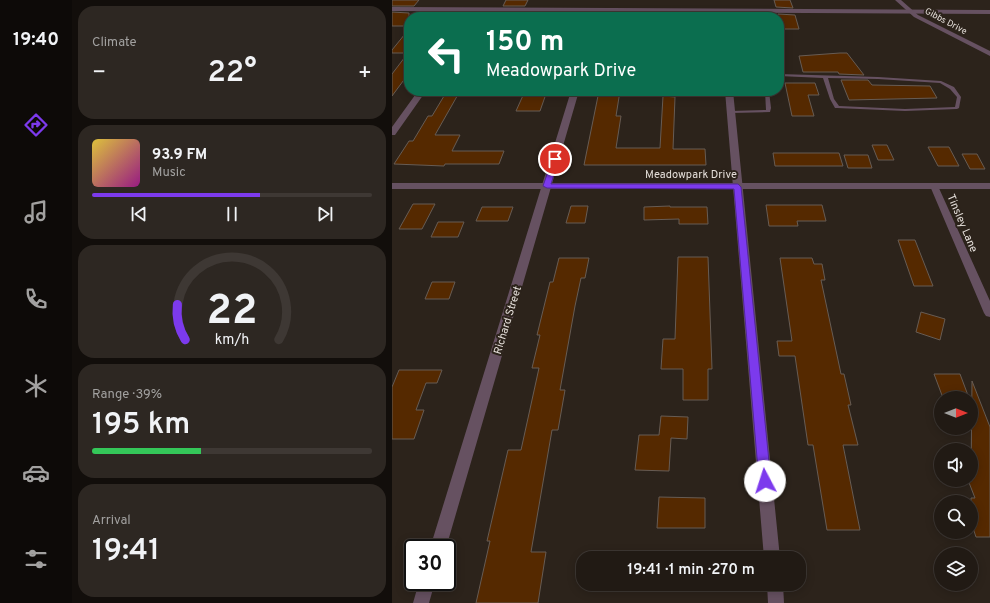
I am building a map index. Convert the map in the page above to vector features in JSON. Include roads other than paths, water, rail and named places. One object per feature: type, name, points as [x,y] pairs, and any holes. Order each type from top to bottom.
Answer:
[{"type":"street","name":"Gibbs Drive","points":[[898,0],[909,11],[990,54]]},
{"type":"street","points":[[392,9],[601,10],[663,12]]},
{"type":"street","points":[[784,13],[909,11],[990,12]]},
{"type":"street","points":[[392,133],[418,96]]},
{"type":"street","name":"Richard Street","points":[[441,539],[574,96]]},
{"type":"street","points":[[729,96],[771,551]]},
{"type":"street","name":"Meadowpark Drive","points":[[392,186],[990,186]]},
{"type":"street","name":"Tinsley Lane","points":[[934,186],[990,313]]},
{"type":"street","points":[[421,603],[424,591]]},
{"type":"street","points":[[775,591],[776,603]]},
{"type":"lane","points":[[784,75],[825,76],[878,78],[941,82],[952,88],[959,97],[957,108],[905,110],[837,107],[832,99],[825,76]]},
{"type":"lane","points":[[731,112],[768,111],[768,96]]}]
